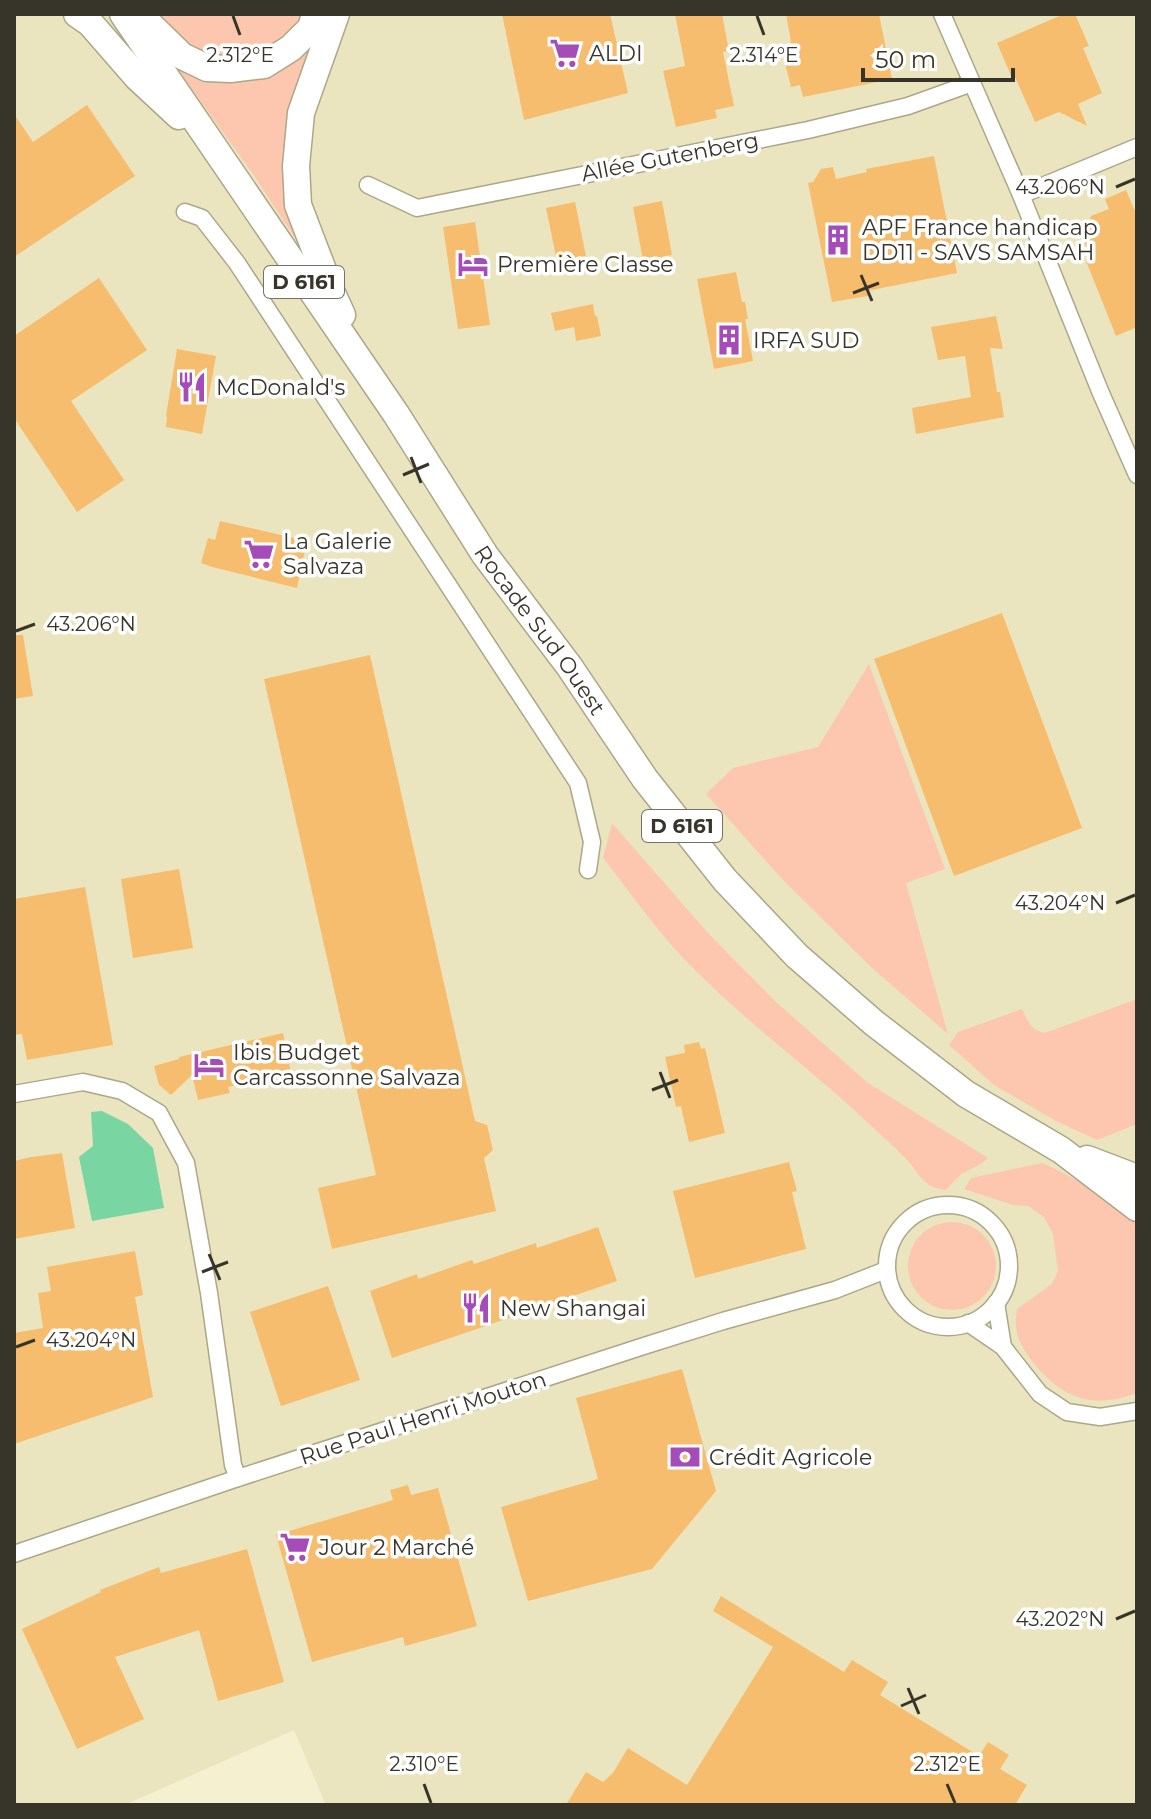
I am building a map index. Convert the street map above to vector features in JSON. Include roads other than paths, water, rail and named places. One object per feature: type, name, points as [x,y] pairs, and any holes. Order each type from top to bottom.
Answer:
[{"type":"main road","points":[[77,14],[90,23],[137,77],[214,149]]},
{"type":"main road","name":"Rocade Sud Ouest","points":[[123,14],[396,414],[485,555],[569,666],[645,779],[725,880],[797,956],[874,1023],[966,1094],[1061,1150],[1137,1208]]},
{"type":"main road","points":[[139,14],[182,56],[207,68],[230,69],[264,65],[291,48],[311,28],[315,14]]},
{"type":"main road","points":[[336,14],[301,113],[296,166],[298,205],[331,291],[396,414]]},
{"type":"main road","name":"Rocade Sud Ouest","points":[[1061,1150],[1137,1178]]},
{"type":"street","points":[[942,14],[1137,475]]},
{"type":"street","name":"Allée Gutenberg","points":[[368,185],[417,208],[808,130],[908,106],[972,83]]},
{"type":"street","points":[[1021,195],[1137,147]]},
{"type":"street","points":[[185,212],[202,218],[237,263],[578,783],[592,842],[588,870]]},
{"type":"street","points":[[14,1094],[83,1082],[122,1091],[159,1113],[186,1163],[209,1293],[233,1465],[238,1478]]},
{"type":"street","points":[[954,1204],[971,1208],[986,1217],[998,1230],[1006,1246],[1009,1263],[1006,1284],[996,1303],[984,1316],[968,1323],[943,1327],[923,1322],[906,1311],[896,1299],[888,1277],[887,1253],[893,1237],[910,1217],[934,1205],[954,1204]]},
{"type":"street","name":"Rue Paul Henri Mouton","points":[[14,1554],[681,1334],[888,1277]]},
{"type":"street","points":[[996,1303],[1003,1347]]},
{"type":"street","points":[[968,1323],[1003,1347],[1040,1394],[1067,1412],[1100,1417],[1130,1412],[1137,1403]]},
{"type":"place","name":"ALDI","points":[[565,53]]},
{"type":"place","name":"APF France handicap DD11 - SAVS SAMSAH","points":[[838,240]]},
{"type":"place","name":"Première Classe","points":[[473,264]]},
{"type":"place","name":"IRFA SUD","points":[[729,340]]},
{"type":"place","name":"McDonald's","points":[[192,387]]},
{"type":"place","name":"La Galerie Salvaza","points":[[259,554]]},
{"type":"place","name":"Ibis Budget Carcassonne Salvaza","points":[[209,1065]]},
{"type":"place","name":"New Shangai","points":[[476,1308]]},
{"type":"place","name":"Crédit Agricole","points":[[685,1457]]},
{"type":"place","name":"Jour 2 Marché","points":[[295,1547]]}]
